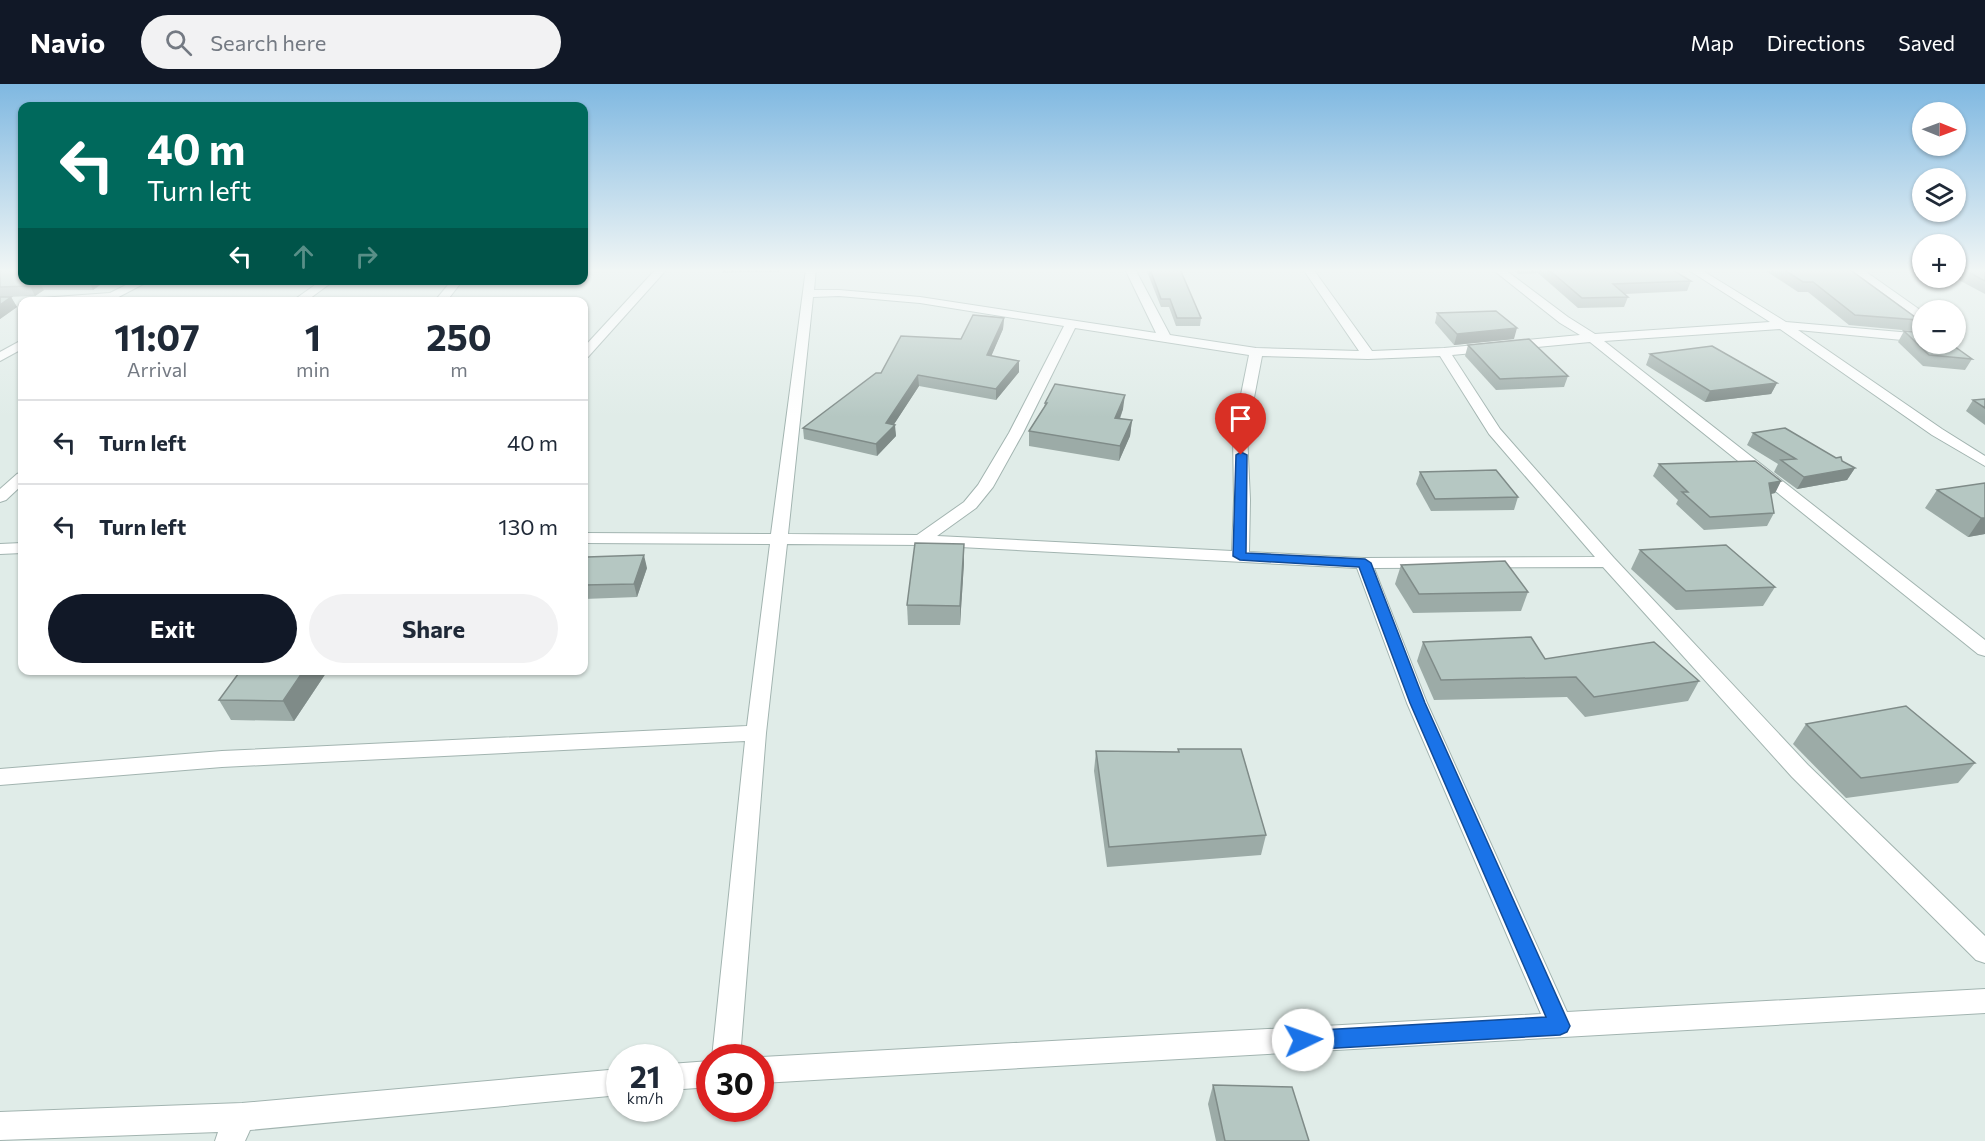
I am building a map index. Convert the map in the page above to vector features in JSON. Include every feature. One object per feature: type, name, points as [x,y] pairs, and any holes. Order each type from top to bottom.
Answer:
[{"type":"street","points":[[588,350],[617,318]]},
{"type":"street","points":[[727,1044],[756,733],[806,318]]},
{"type":"street","points":[[1040,318],[1256,352],[1368,355],[1783,325],[1912,337]]},
{"type":"street","points":[[1155,318],[1165,338]]},
{"type":"street","points":[[1342,318],[1368,355]]},
{"type":"street","points":[[1562,318],[1593,338],[1985,650]]},
{"type":"street","points":[[1772,318],[1937,432],[1985,462]]},
{"type":"street","points":[[921,540],[970,505],[985,487],[1016,433],[1071,323]]},
{"type":"street","points":[[0,357],[18,346]]},
{"type":"street","points":[[1444,351],[1494,432],[1608,562],[1800,771],[1985,952]]},
{"type":"street","points":[[1240,556],[1242,500],[1239,434],[1256,352]]},
{"type":"street","points":[[0,497],[18,481]]},
{"type":"street","points":[[588,538],[780,537],[921,540],[1365,563],[1608,562]]},
{"type":"street","points":[[0,549],[18,548]]},
{"type":"street","points":[[1365,563],[1417,703],[1560,1026]]},
{"type":"street","points":[[0,777],[222,759],[756,733]]},
{"type":"street","points":[[774,1069],[1985,1001]]},
{"type":"street","points":[[0,1126],[236,1129],[606,1084]]},
{"type":"building","points":[[971,318],[1004,318],[987,355],[1019,361],[996,389],[918,375],[886,423],[895,425],[876,444],[803,428],[876,373],[881,373],[901,336],[961,339]]},
{"type":"building","points":[[1442,318],[1505,318],[1517,328],[1457,334]]},
{"type":"building","points":[[1904,331],[1912,332],[1912,339]]},
{"type":"building","points":[[1529,339],[1568,376],[1500,379],[1468,345]]},
{"type":"building","points":[[1712,346],[1777,383],[1710,391],[1650,354]]},
{"type":"building","points":[[1965,354],[1972,359],[1929,355]]},
{"type":"building","points":[[1055,384],[1125,395],[1115,418],[1132,420],[1120,446],[1029,431],[1047,403],[1045,403]]},
{"type":"building","points":[[1985,399],[1985,408],[1973,400]]},
{"type":"building","points":[[1785,428],[1836,458],[1841,457],[1842,461],[1855,468],[1804,477],[1781,460],[1796,459],[1753,433]]},
{"type":"building","points":[[1755,461],[1781,481],[1769,483],[1774,513],[1710,517],[1682,492],[1688,492],[1659,464]]},
{"type":"building","points":[[1496,470],[1518,497],[1435,499],[1420,472]]},
{"type":"building","points":[[1985,483],[1985,518],[1981,518],[1937,490]]},
{"type":"building","points":[[915,543],[964,544],[960,606],[907,605]]},
{"type":"building","points":[[1726,545],[1775,587],[1686,591],[1640,550]]},
{"type":"building","points":[[644,555],[634,584],[588,585],[588,557]]},
{"type":"building","points":[[1505,561],[1528,592],[1419,594],[1401,565]]},
{"type":"building","points":[[1531,637],[1545,659],[1654,642],[1699,681],[1594,697],[1576,677],[1441,680],[1423,642]]},
{"type":"building","points":[[237,675],[301,675],[283,701],[219,700]]},
{"type":"building","points":[[1906,706],[1975,763],[1861,778],[1806,724]]},
{"type":"building","points":[[1178,749],[1241,749],[1266,835],[1109,847],[1096,751],[1179,752]]},
{"type":"building","points":[[1213,1085],[1292,1087],[1309,1141],[1225,1141]]},
{"type":"route","points":[[1241,455],[1240,556],[1365,563],[1417,703],[1560,1026],[1303,1040]]}]
